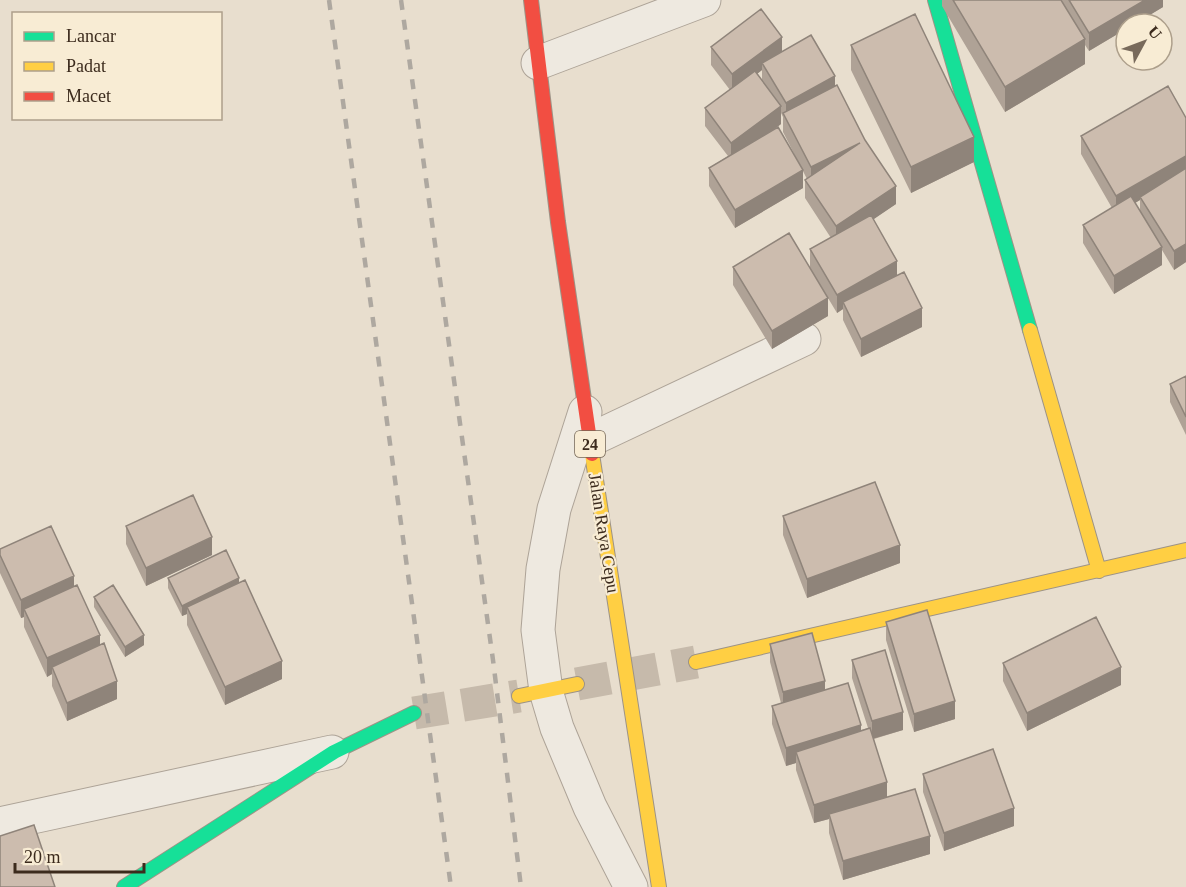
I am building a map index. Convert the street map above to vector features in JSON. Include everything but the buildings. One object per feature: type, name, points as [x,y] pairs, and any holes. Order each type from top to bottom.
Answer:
[{"type":"main road","name":"Jalan Raya Cepu","points":[[531,0],[587,426],[659,887]]},
{"type":"main road","points":[[934,0],[1099,571]]},
{"type":"main road","points":[[696,662],[1186,550]]},
{"type":"main road","points":[[532,693],[578,684]]},
{"type":"main road","points":[[124,887],[334,752],[414,713]]},
{"type":"street","points":[[538,63],[704,0]]},
{"type":"street","points":[[631,887],[590,807],[557,728],[532,693],[543,569],[554,509],[587,426],[804,339]]},
{"type":"street","points":[[0,824],[334,752]]},
{"type":"tunnel","points":[[577,684],[696,662]]},
{"type":"tunnel","points":[[414,713],[519,696]]},
{"type":"railway","points":[[329,0],[451,887]]},
{"type":"railway","points":[[401,0],[493,660],[521,887]]},
{"type":"traffic: fast","points":[[935,0],[1030,330]]},
{"type":"traffic: fast","points":[[124,887],[334,752],[414,713]]},
{"type":"traffic: slow","points":[[1030,330],[1099,571]]},
{"type":"traffic: slow","points":[[592,454],[659,887]]},
{"type":"traffic: slow","points":[[696,662],[1186,550]]},
{"type":"traffic: slow","points":[[519,696],[577,684]]},
{"type":"traffic: jam","points":[[531,0],[558,222],[592,454]]}]
